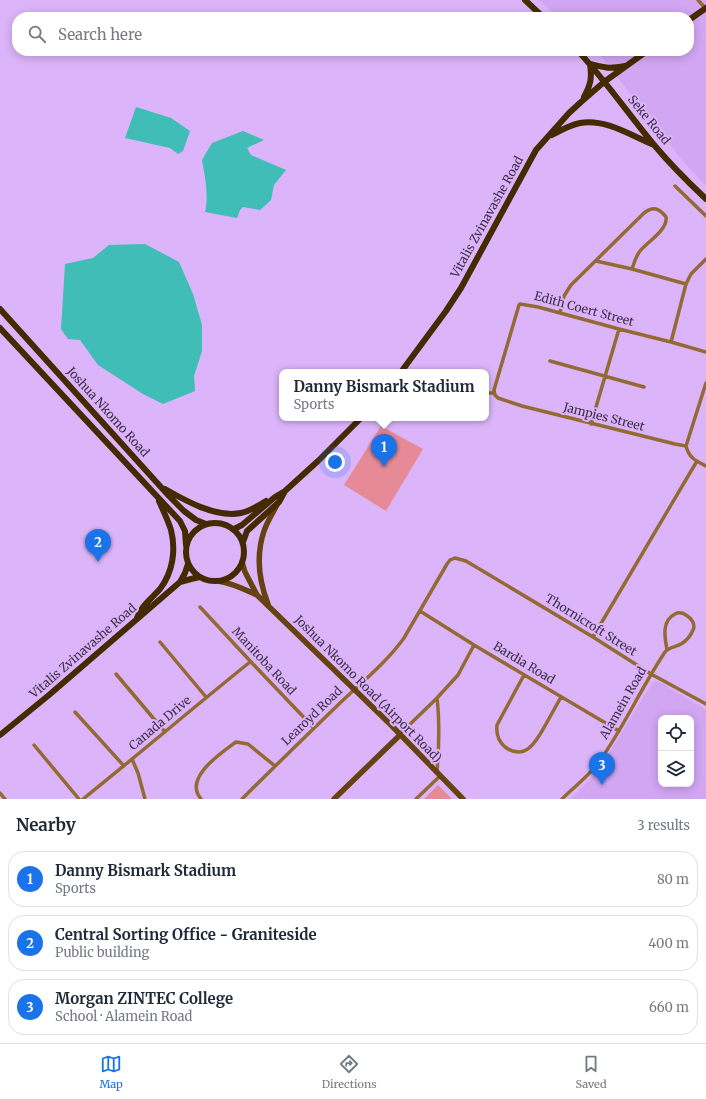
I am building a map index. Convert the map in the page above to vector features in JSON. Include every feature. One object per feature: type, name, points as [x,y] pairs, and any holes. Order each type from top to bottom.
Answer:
[{"type":"main road","points":[[525,0],[538,12]]},
{"type":"main road","points":[[694,16],[706,8]]},
{"type":"main road","name":"Seke Road","points":[[583,56],[655,145],[686,180],[706,199]]},
{"type":"main road","name":"Vitalis Zvinavashe Road","points":[[403,369],[461,288],[536,150],[581,102],[604,82],[640,56]]},
{"type":"main road","points":[[581,102],[592,77],[590,64],[603,68],[626,65]]},
{"type":"main road","points":[[548,136],[570,126],[582,123],[593,123],[604,124],[617,128],[638,139],[655,145]]},
{"type":"main road","name":"Joshua Nkomo Road","points":[[0,309],[160,487],[184,511],[196,520],[206,524]]},
{"type":"main road","name":"Joshua Nkomo Road","points":[[0,328],[180,521],[185,532],[186,545]]},
{"type":"main road","points":[[242,542],[247,531],[277,499],[358,421]]},
{"type":"main road","points":[[160,487],[192,504],[210,510],[228,513],[242,513],[277,499]]},
{"type":"main road","points":[[135,621],[142,607],[162,586],[172,562],[173,541],[171,529],[157,496]]},
{"type":"main road","points":[[234,529],[242,525],[277,499]]},
{"type":"main road","points":[[213,522],[228,525],[239,535],[242,542],[244,555],[242,562],[233,575],[226,579],[218,581],[200,577],[195,574],[188,564],[186,558],[186,545],[189,538],[199,527],[206,524],[213,522]]},
{"type":"main road","name":"Vitalis Zvinavashe Road","points":[[0,735],[49,695],[180,582],[188,564]]},
{"type":"main road","name":"Vitalis Zvinavashe Road","points":[[180,582],[200,577]]},
{"type":"street","points":[[698,0],[706,8]]},
{"type":"street","points":[[675,186],[706,216]]},
{"type":"street","points":[[560,312],[564,296],[571,285],[644,213],[652,208],[656,209],[666,217],[667,221],[639,252],[632,269]]},
{"type":"street","points":[[671,342],[686,284],[692,274],[706,259]]},
{"type":"street","points":[[596,261],[686,284]]},
{"type":"street","name":"Edith Coert Street","points":[[494,392],[520,304],[560,312],[706,352]]},
{"type":"street","points":[[591,424],[619,329]]},
{"type":"street","points":[[550,361],[644,387]]},
{"type":"street","points":[[706,383],[686,446],[692,458],[706,466]]},
{"type":"street","points":[[489,393],[494,392]]},
{"type":"street","name":"Jampies Street","points":[[494,392],[498,398],[522,406],[686,446]]},
{"type":"street","points":[[593,637],[697,461]]},
{"type":"street","points":[[269,607],[260,577],[260,547],[264,531],[277,499]]},
{"type":"street","name":"Learoyd Road","points":[[242,799],[396,649],[450,560],[455,558],[466,561]]},
{"type":"street","name":"Thornicroft Street","points":[[466,561],[593,637],[651,674],[706,704]]},
{"type":"street","points":[[242,562],[245,572],[257,595]]},
{"type":"street","points":[[218,581],[235,584],[257,595]]},
{"type":"street","name":"Joshua Nkomo Road (Airport Road)","points":[[257,595],[463,799]]},
{"type":"street","name":"Manitoba Road","points":[[200,607],[250,662],[314,728]]},
{"type":"street","name":"Bardia Road","points":[[420,611],[618,731]]},
{"type":"street","name":"Alamein Road","points":[[562,799],[594,768],[667,650],[682,644],[693,631],[693,622],[688,615],[680,613],[669,618],[665,628],[667,650]]},
{"type":"street","points":[[160,642],[206,696]]},
{"type":"street","points":[[334,799],[437,698],[458,675],[474,645]]},
{"type":"street","name":"Canada Drive","points":[[83,799],[165,732],[206,696],[250,662]]},
{"type":"street","points":[[116,674],[165,732]]},
{"type":"street","points":[[524,675],[497,725],[496,733],[502,744],[511,751],[520,752],[531,746],[538,738],[561,697]]},
{"type":"street","points":[[416,799],[438,774],[439,717],[437,698]]},
{"type":"street","points":[[75,712],[124,766]]},
{"type":"street","points":[[201,799],[198,795],[196,786],[199,776],[215,757],[236,742],[248,744],[275,766]]},
{"type":"street","points":[[34,745],[79,799]]},
{"type":"street","points":[[132,759],[145,799]]},
{"type":"street","points":[[0,793],[6,799]]},
{"type":"shaded area","points":[[539,0],[706,0],[706,186],[681,159],[601,56],[694,56],[694,12],[552,12]]},
{"type":"shaded area","points":[[136,107],[171,118],[190,131],[183,151],[178,154],[170,148],[125,138]]},
{"type":"shaded area","points":[[243,131],[264,140],[247,148],[251,155],[286,170],[274,185],[271,200],[260,210],[243,207],[237,218],[205,212],[207,193],[202,160],[212,143]]},
{"type":"shaded area","points":[[145,244],[179,262],[193,294],[202,325],[202,351],[194,376],[195,391],[163,404],[143,394],[98,365],[80,340],[68,339],[61,329],[65,264],[93,258],[109,245]]},
{"type":"shaded area","points":[[381,426],[423,449],[386,511],[344,485]]},
{"type":"shaded area","points":[[658,681],[706,710],[706,799],[571,799],[598,771],[653,682]]},
{"type":"shaded area","points":[[438,785],[452,799],[424,799]]},
{"type":"place","name":"Danny Bismark Stadium","points":[[384,467]]},
{"type":"place","name":"Central Sorting Office - Graniteside","points":[[98,562]]},
{"type":"place","name":"Morgan ZINTEC College","points":[[602,785]]}]
